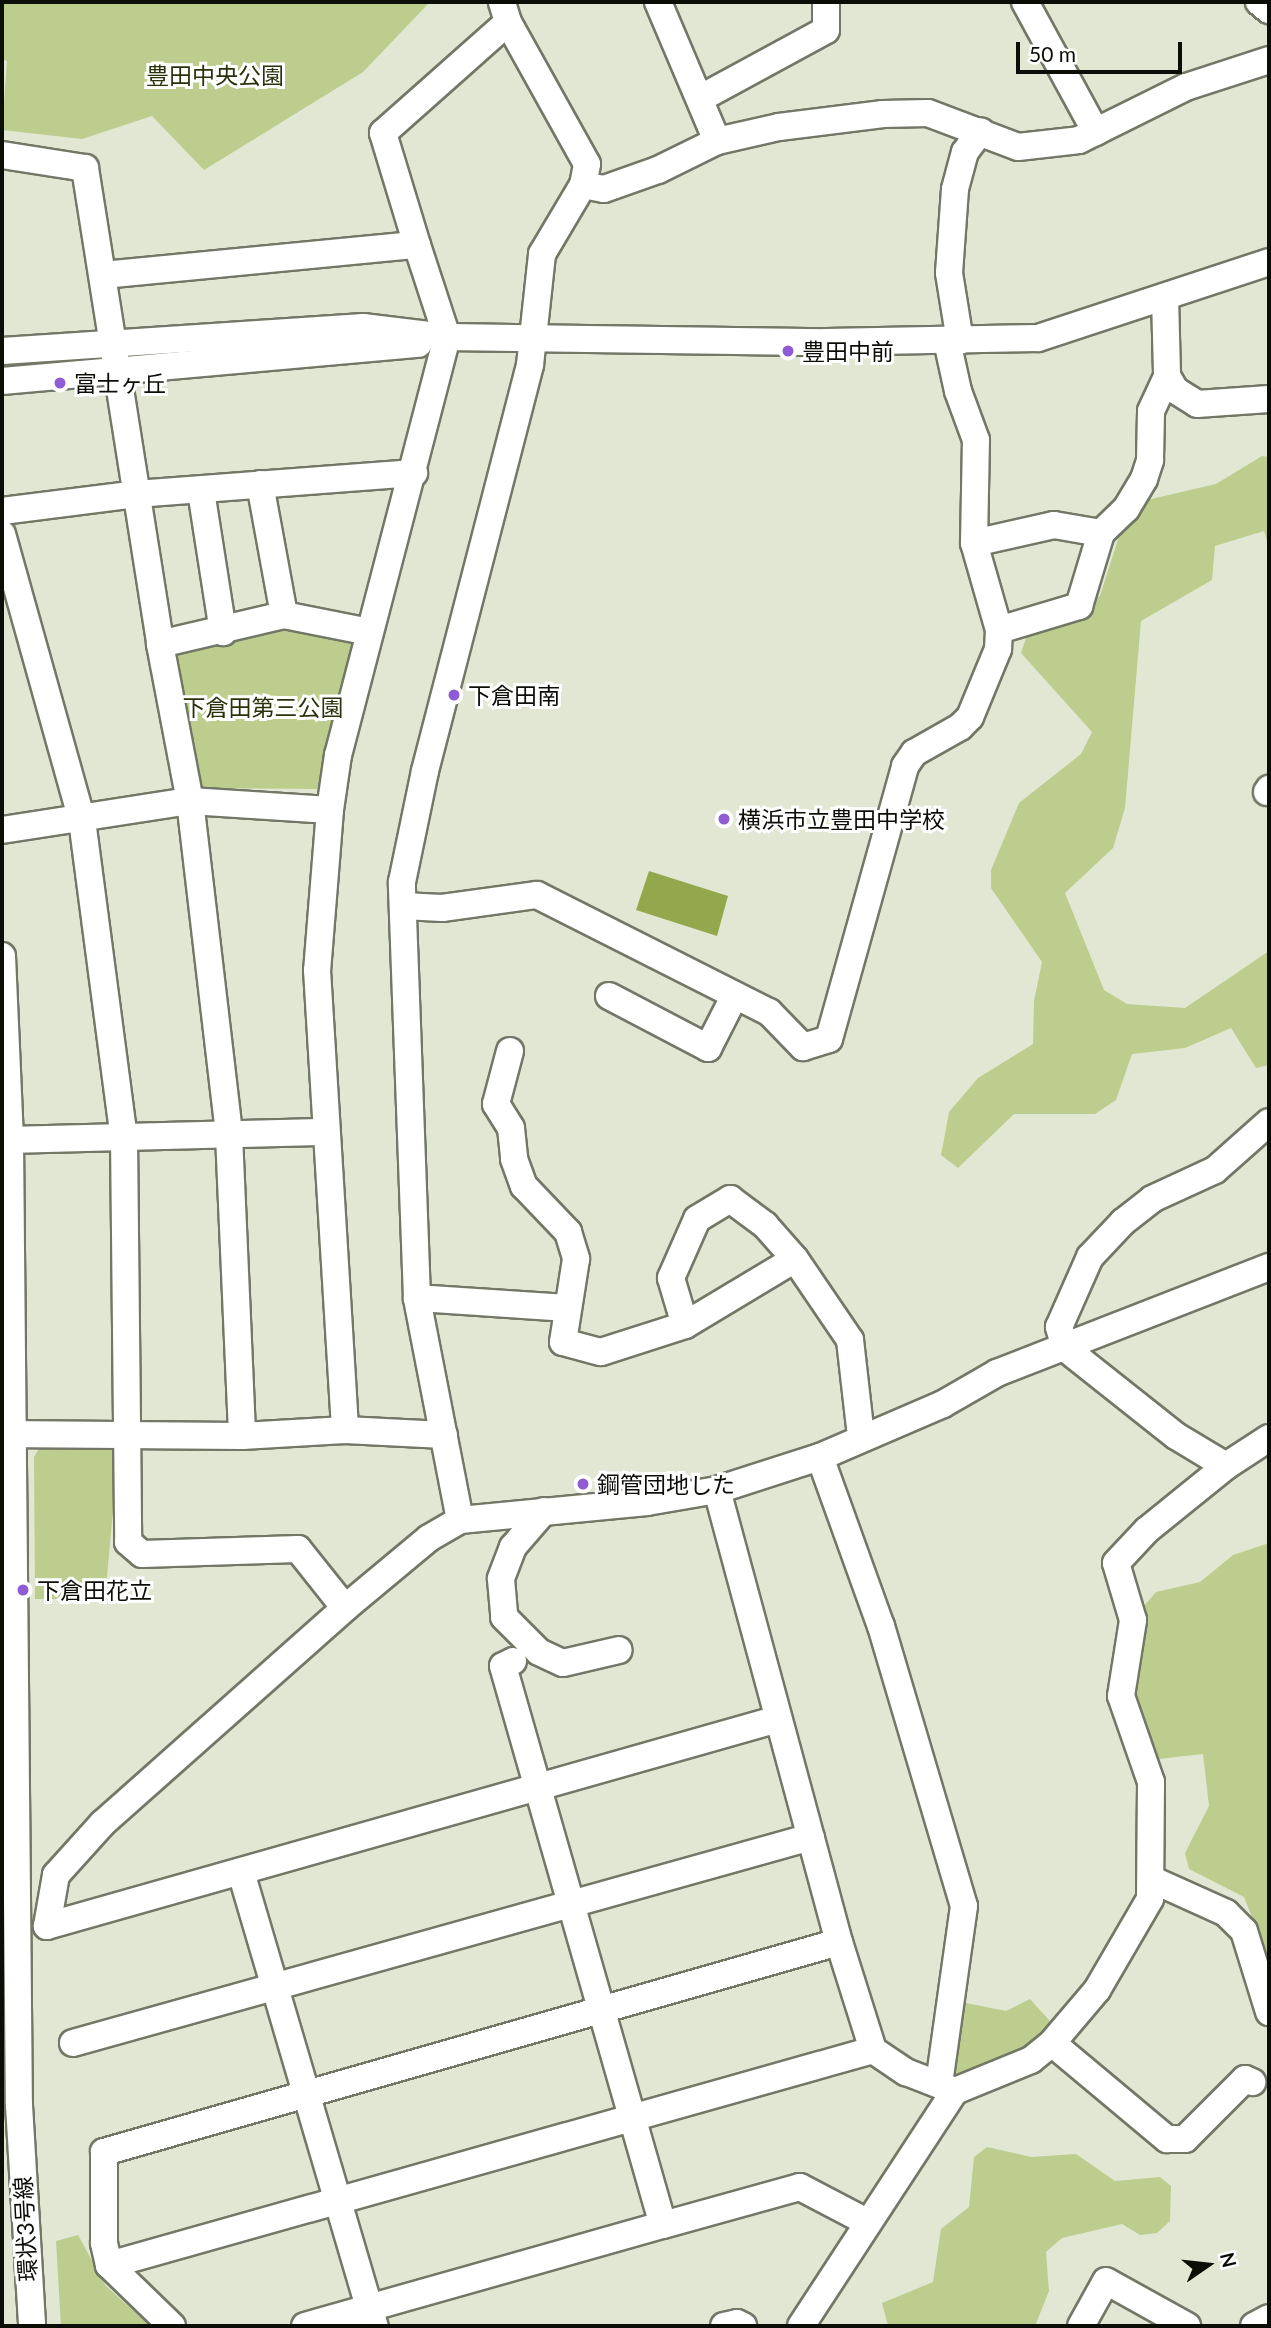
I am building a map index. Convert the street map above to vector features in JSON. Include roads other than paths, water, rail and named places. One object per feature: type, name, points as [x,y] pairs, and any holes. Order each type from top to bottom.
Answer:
[{"type":"street","points":[[658,2],[717,141]]},
{"type":"street","points":[[701,98],[826,30],[826,2]]},
{"type":"street","points":[[1025,2],[1096,132]]},
{"type":"street","points":[[1259,2],[1269,10]]},
{"type":"street","points":[[345,1430],[317,970],[330,810],[338,755],[414,473],[447,337],[383,133],[505,12],[587,164],[583,185],[542,254],[530,337],[530,365],[425,771],[402,882],[418,1298],[460,1520]]},
{"type":"street","points":[[583,185],[604,189],[657,170],[717,141],[779,127],[883,114],[928,113],[1018,147],[1079,140],[1186,87],[1269,60]]},
{"type":"street","points":[[403,906],[442,908],[537,895],[769,1012],[803,1047],[829,1039],[905,766],[914,752],[960,727],[970,717],[998,649],[999,630],[974,543],[971,499],[976,440],[958,391],[949,273],[955,189],[965,152],[981,131]]},
{"type":"street","points":[[2,155],[85,168],[160,644],[190,801],[229,1135],[242,1436]]},
{"type":"street","points":[[103,275],[417,245]]},
{"type":"street","points":[[2,351],[363,327],[447,337],[954,341],[1038,338],[1269,262]]},
{"type":"street","points":[[999,630],[1079,606],[1101,533],[1126,509],[1143,479],[1150,460],[1151,411],[1167,376],[1165,297]]},
{"type":"street","points":[[2,381],[401,347],[447,337]]},
{"type":"street","points":[[1167,376],[1175,390],[1197,404],[1269,399]]},
{"type":"street","points":[[2,511],[136,494],[414,473]]},
{"type":"street","points":[[260,484],[284,615]]},
{"type":"street","points":[[201,491],[223,632]]},
{"type":"street","points":[[974,543],[1054,525],[1101,533]]},
{"type":"street","points":[[2,534],[82,820],[124,1137],[128,1542],[142,1554],[298,1549],[345,1608]]},
{"type":"street","points":[[160,644],[223,632],[284,615],[369,632]]},
{"type":"street","points":[[2,830],[82,820],[190,801],[330,810]]},
{"type":"street","name":"環状3号線","points":[[2,956],[10,1140],[6,1433],[10,2105],[32,2326]]},
{"type":"street","points":[[609,996],[708,1048],[735,995]]},
{"type":"street","points":[[510,1051],[496,1104],[511,1128],[513,1159],[524,1186],[568,1232],[576,1259],[566,1308],[563,1342],[601,1352],[685,1325],[794,1259]]},
{"type":"street","points":[[1226,1466],[1176,1436],[1065,1349],[1059,1327],[1090,1258],[1152,1199],[1215,1170],[1269,1122]]},
{"type":"street","points":[[10,1140],[326,1132]]},
{"type":"street","points":[[685,1325],[671,1278],[697,1219],[730,1199],[765,1225],[794,1259],[850,1340],[861,1437]]},
{"type":"street","points":[[778,1718],[47,1926],[56,1875],[103,1823],[345,1608],[429,1538],[460,1520],[648,1502],[717,1490],[820,1457],[861,1437],[943,1404],[997,1373],[1065,1349],[1269,1267]]},
{"type":"street","points":[[418,1298],[566,1308]]},
{"type":"street","points":[[6,1433],[242,1436],[345,1430],[444,1435]]},
{"type":"street","points":[[717,1490],[839,1942],[873,2050],[906,2072],[947,2088],[1031,2060],[1052,2043],[1097,1990],[1150,1899],[1153,1881],[1151,1782],[1121,1696],[1133,1620],[1116,1563],[1147,1530],[1226,1466],[1269,1438]]},
{"type":"street","points":[[801,2326],[947,2088],[964,1906],[881,1626],[820,1457]]},
{"type":"street","points":[[544,1511],[513,1547],[501,1579],[504,1617],[539,1652],[563,1663],[619,1650]]},
{"type":"street","points":[[513,1661],[503,1666],[574,1904],[663,2225]]},
{"type":"street","points":[[73,2043],[811,1838]]},
{"type":"street","points":[[241,1872],[372,2317]]},
{"type":"street","points":[[1153,1881],[1226,1913],[1244,1931],[1269,2012]]},
{"type":"street","points":[[172,2326],[109,2265],[104,2243],[104,2152],[839,1942]]},
{"type":"street","points":[[1052,2043],[1167,2139],[1185,2139],[1244,2079],[1252,2082]]},
{"type":"street","points":[[109,2265],[873,2050]]},
{"type":"street","points":[[305,2326],[372,2317],[663,2225],[800,2187],[867,2222]]},
{"type":"street","points":[[1081,2326],[1107,2281],[1186,2326]]},
{"type":"street","points":[[1254,2326],[1269,2318]]},
{"type":"street","points":[[724,2326],[737,2323],[743,2326]]},
{"type":"place","name":"豊田中前","points":[[788,351]]},
{"type":"place","name":"富士ヶ丘","points":[[60,383]]},
{"type":"place","name":"下倉田南","points":[[454,695]]},
{"type":"place","name":"横浜市立豊田中学校","points":[[724,819]]},
{"type":"place","name":"鋼管団地した","points":[[583,1484]]},
{"type":"place","name":"下倉田花立","points":[[23,1590]]},
{"type":"park label","name":"豊田中央公園","points":[[215,75]]},
{"type":"park label","name":"下倉田第三公園","points":[[263,707]]}]
